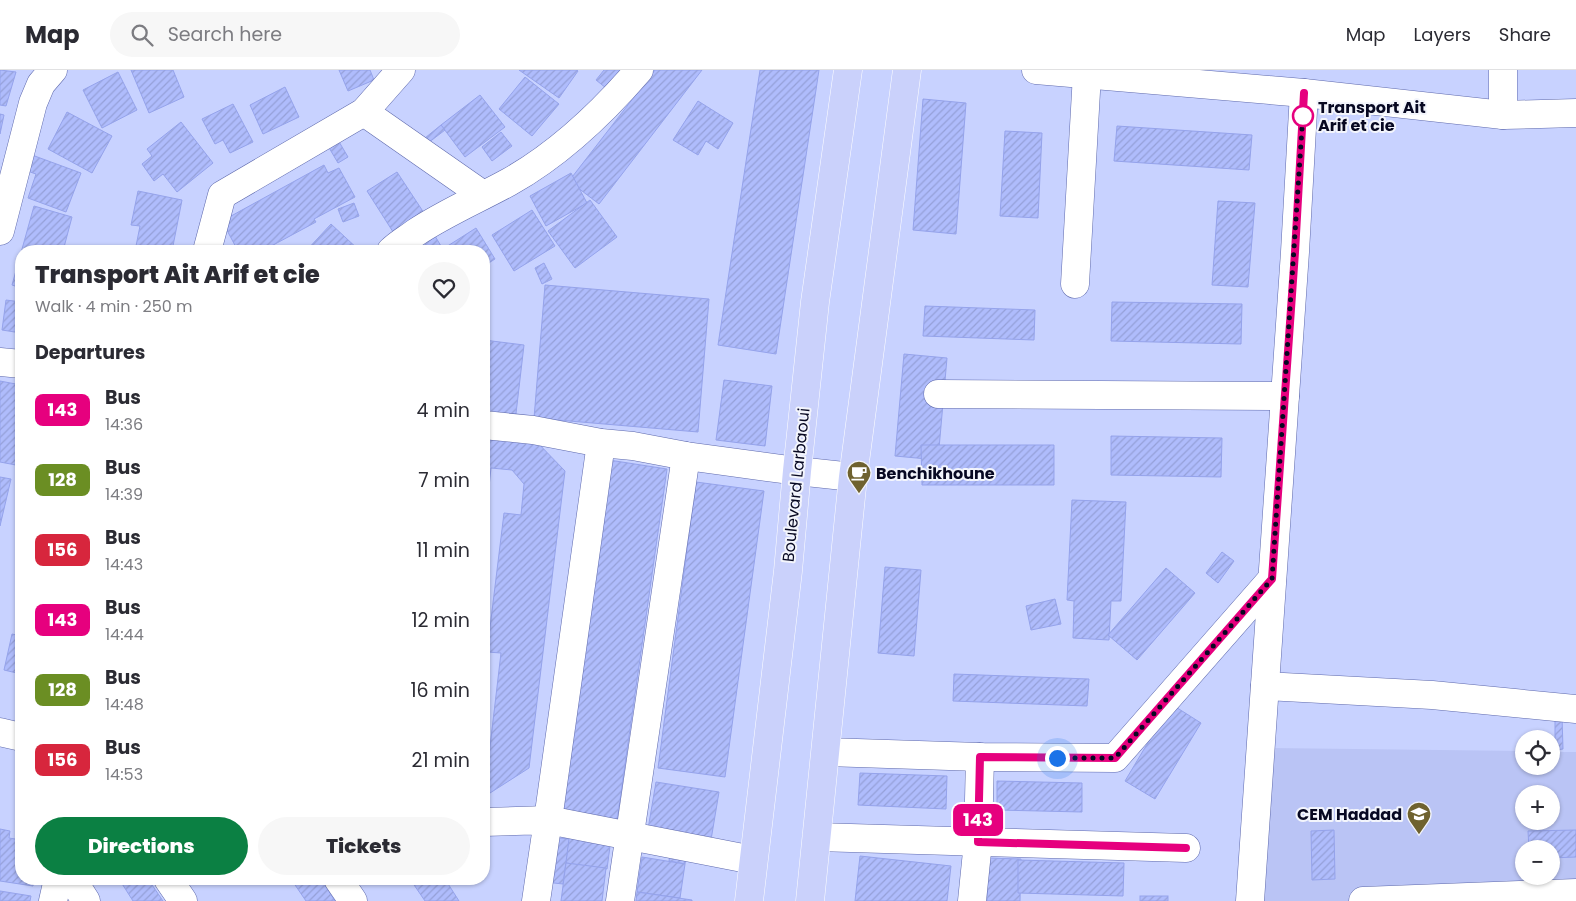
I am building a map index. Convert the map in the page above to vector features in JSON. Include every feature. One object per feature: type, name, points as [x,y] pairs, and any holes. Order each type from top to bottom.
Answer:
[{"type":"main road","name":"Boulevard Larbaoui","points":[[749,901],[788,571],[815,302],[848,70]]},
{"type":"main road","points":[[810,901],[853,477],[908,70]]},
{"type":"street","points":[[0,231],[33,103],[41,84],[53,70]]},
{"type":"street","points":[[209,245],[222,195],[364,112],[401,70]]},
{"type":"street","points":[[398,245],[431,223],[544,161],[584,127],[639,70]]},
{"type":"street","points":[[1036,70],[1304,93],[1503,115],[1576,113]]},
{"type":"street","points":[[1503,70],[1503,115]]},
{"type":"street","points":[[1075,284],[1086,74]]},
{"type":"street","points":[[1250,901],[1304,93]]},
{"type":"street","points":[[364,112],[483,195]]},
{"type":"street","points":[[0,362],[15,363]]},
{"type":"street","points":[[938,394],[1285,396]]},
{"type":"street","points":[[490,426],[533,430],[601,443],[633,446],[686,456],[797,472],[853,477]]},
{"type":"street","points":[[536,901],[601,443]]},
{"type":"street","points":[[620,901],[686,456]]},
{"type":"street","points":[[826,752],[980,757],[1115,758],[1272,579]]},
{"type":"street","points":[[1265,686],[1432,695],[1576,709]]},
{"type":"street","points":[[0,732],[15,735]]},
{"type":"street","points":[[972,901],[978,842],[980,757]]},
{"type":"street","points":[[490,822],[548,820],[753,860]]},
{"type":"street","points":[[817,837],[1186,848]]},
{"type":"street","points":[[54,901],[57,885]]},
{"type":"street","points":[[76,885],[86,901]]},
{"type":"street","points":[[172,885],[183,901]]},
{"type":"street","points":[[342,885],[353,901]]},
{"type":"street","points":[[1363,901],[1576,893]]},
{"type":"shaded area","name":"CEM Haddad","points":[[1267,748],[1515,751],[1515,775],[1560,775],[1560,752],[1576,752],[1576,901],[1258,901]]},
{"type":"building","points":[[0,70],[16,72],[6,106],[0,105]]},
{"type":"building","points":[[131,70],[173,70],[184,97],[149,113]]},
{"type":"building","points":[[339,70],[370,70],[374,80],[348,91]]},
{"type":"building","points":[[519,70],[577,70],[578,71],[559,98]]},
{"type":"building","points":[[604,70],[628,70],[611,92],[596,80]]},
{"type":"building","points":[[655,70],[702,70],[599,204],[569,181]]},
{"type":"building","points":[[760,70],[819,70],[776,354],[718,345]]},
{"type":"building","points":[[118,72],[137,110],[102,128],[83,90]]},
{"type":"building","points":[[525,77],[559,104],[532,136],[499,109]]},
{"type":"building","points":[[285,87],[299,117],[263,134],[250,105]]},
{"type":"building","points":[[480,95],[505,127],[465,157],[441,125]]},
{"type":"building","points":[[923,99],[966,103],[956,234],[913,230]]},
{"type":"building","points":[[698,101],[733,123],[718,149],[706,141],[698,155],[673,140]]},
{"type":"building","points":[[233,104],[253,142],[230,153],[223,140],[215,144],[202,119]]},
{"type":"building","points":[[67,112],[112,136],[92,173],[48,149]]},
{"type":"building","points":[[0,114],[4,115],[0,134]]},
{"type":"building","points":[[181,122],[213,163],[177,192],[163,174],[154,181],[142,164],[152,156],[147,149]]},
{"type":"building","points":[[441,125],[445,130],[428,143],[425,138]]},
{"type":"building","points":[[1117,126],[1252,135],[1249,170],[1114,161]]},
{"type":"building","points":[[1005,131],[1042,133],[1038,218],[1000,216]]},
{"type":"building","points":[[501,132],[512,146],[492,161],[482,147]]},
{"type":"building","points":[[338,140],[348,157],[338,163],[328,146]]},
{"type":"building","points":[[32,155],[81,173],[66,212],[28,198],[36,174],[27,171]]},
{"type":"building","points":[[324,165],[328,173],[339,168],[355,197],[314,219],[316,222],[273,245],[235,245],[222,221]]},
{"type":"building","points":[[397,172],[426,216],[395,235],[367,191]]},
{"type":"building","points":[[571,173],[587,203],[546,226],[530,196]]},
{"type":"building","points":[[138,191],[182,200],[173,245],[136,245],[140,226],[131,225]]},
{"type":"building","points":[[590,200],[617,237],[575,268],[548,231]]},
{"type":"building","points":[[1218,201],[1255,203],[1248,287],[1212,285]]},
{"type":"building","points":[[354,203],[359,216],[343,222],[338,209]]},
{"type":"building","points":[[34,206],[72,217],[65,245],[23,245]]},
{"type":"building","points":[[532,210],[555,246],[514,271],[492,235]]},
{"type":"building","points":[[331,224],[354,245],[312,245]]},
{"type":"building","points":[[476,228],[486,245],[449,245]]},
{"type":"building","points":[[435,236],[440,245],[421,245]]},
{"type":"building","points":[[490,251],[495,259],[490,262]]},
{"type":"building","points":[[544,263],[552,279],[542,284],[535,268]]},
{"type":"building","points":[[15,274],[15,286],[12,285]]},
{"type":"building","points":[[545,285],[709,299],[698,432],[534,418]]},
{"type":"building","points":[[6,300],[15,301],[15,332],[2,330]]},
{"type":"building","points":[[1112,302],[1242,304],[1241,344],[1111,341]]},
{"type":"building","points":[[925,306],[1035,310],[1034,340],[923,336]]},
{"type":"building","points":[[490,341],[524,345],[515,422],[490,419]]},
{"type":"building","points":[[904,354],[947,358],[938,460],[895,456]]},
{"type":"building","points":[[724,380],[772,386],[765,446],[716,440]]},
{"type":"building","points":[[0,381],[15,384],[15,465],[0,462]]},
{"type":"building","points":[[490,434],[533,438],[565,471],[529,768],[490,793],[490,746],[501,653],[490,652],[490,627],[504,513],[521,515],[524,484],[512,470],[491,468],[490,478]]},
{"type":"building","points":[[1111,436],[1222,438],[1221,477],[1111,475]]},
{"type":"building","points":[[921,445],[1054,445],[1054,485],[922,485]]},
{"type":"building","points":[[609,460],[667,469],[617,821],[558,812]]},
{"type":"building","points":[[0,477],[11,479],[0,526]]},
{"type":"building","points":[[696,482],[764,491],[725,777],[658,768]]},
{"type":"building","points":[[1072,500],[1126,502],[1121,601],[1111,601],[1109,640],[1073,638],[1074,601],[1067,600]]},
{"type":"building","points":[[1222,552],[1234,561],[1218,583],[1206,573]]},
{"type":"building","points":[[885,567],[921,570],[914,656],[878,653]]},
{"type":"building","points":[[1166,568],[1195,593],[1137,660],[1108,635]]},
{"type":"building","points":[[1055,599],[1061,624],[1031,630],[1026,606]]},
{"type":"building","points":[[12,634],[15,635],[15,673],[4,670]]},
{"type":"building","points":[[954,674],[1089,679],[1087,706],[953,701]]},
{"type":"building","points":[[1171,704],[1201,723],[1155,799],[1125,781]]},
{"type":"building","points":[[1555,716],[1562,716],[1563,749],[1560,749],[1560,730],[1555,730]]},
{"type":"building","points":[[860,773],[947,776],[946,809],[858,805]]},
{"type":"building","points":[[997,781],[1082,783],[1082,812],[997,810]]},
{"type":"building","points":[[656,782],[719,792],[710,846],[647,835]]},
{"type":"building","points":[[0,829],[10,831],[9,838],[15,839],[15,883],[0,881]]},
{"type":"building","points":[[1334,830],[1335,879],[1312,880],[1311,831]]},
{"type":"building","points":[[1576,830],[1576,857],[1560,858],[1560,840],[1528,840],[1528,831]]},
{"type":"building","points":[[569,834],[611,839],[607,869],[566,863]]},
{"type":"building","points":[[550,837],[569,839],[563,884],[545,882]]},
{"type":"building","points":[[670,853],[686,856],[685,864],[669,861]]},
{"type":"building","points":[[860,856],[951,866],[947,901],[855,901]]},
{"type":"building","points":[[642,857],[685,864],[680,898],[637,892]]},
{"type":"building","points":[[988,858],[1021,859],[1020,901],[987,901]]},
{"type":"building","points":[[1018,860],[1124,863],[1123,896],[1018,893]]},
{"type":"building","points":[[566,863],[606,868],[602,901],[561,901]]},
{"type":"building","points":[[123,885],[152,885],[163,901],[133,901]]},
{"type":"building","points":[[295,885],[325,885],[335,901],[306,901]]},
{"type":"building","points":[[414,885],[449,885],[459,901],[425,901]]},
{"type":"building","points":[[0,891],[31,896],[30,901],[0,901]]},
{"type":"building","points":[[637,892],[692,900],[692,901],[636,901]]},
{"type":"building","points":[[1140,896],[1168,896],[1168,901],[1140,901]]},
{"type":"bus line","name":"143","points":[[1186,848],[978,842],[980,757],[1115,758],[1272,579],[1304,93]]},
{"type":"place","name":"Transport Ait Arif et cie","points":[[1303,116]]},
{"type":"place","name":"Benchikhoune","points":[[859,494]]},
{"type":"place","name":"CEM Haddad","points":[[1419,835]]},
{"type":"route","points":[[1057,758],[1115,758],[1272,579],[1303,113],[1303,116]]}]
